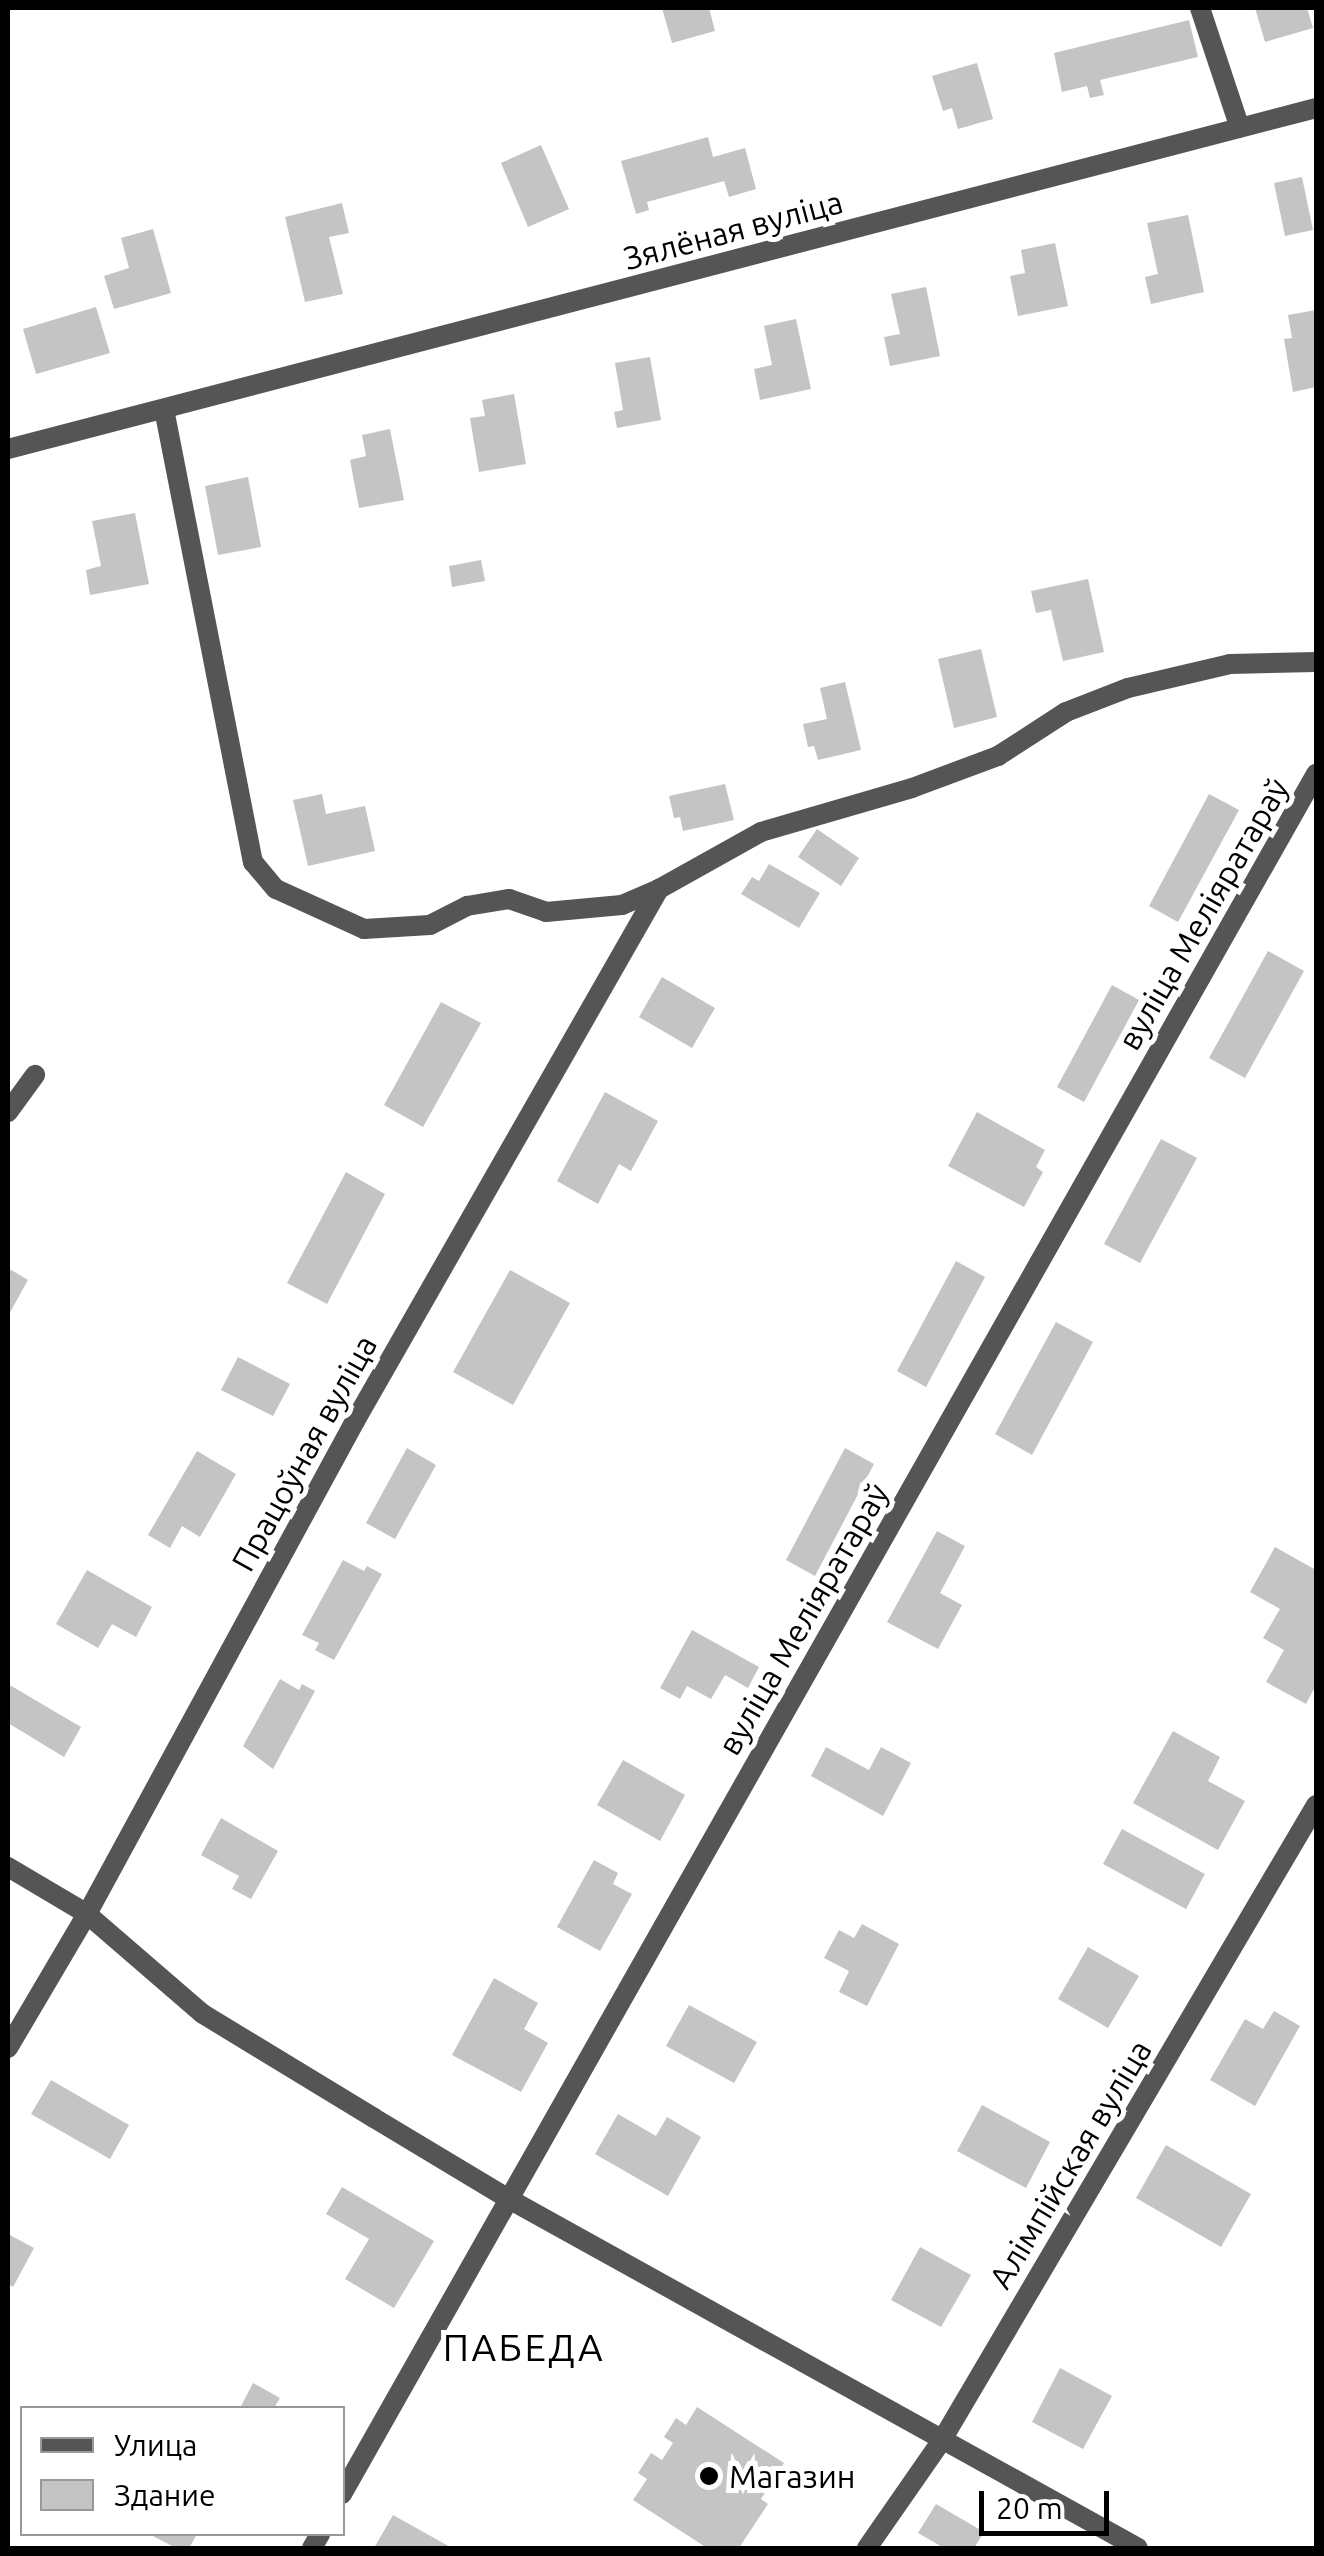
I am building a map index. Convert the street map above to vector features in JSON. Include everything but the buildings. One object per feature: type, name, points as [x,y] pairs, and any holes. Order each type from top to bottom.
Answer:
[{"type":"street","points":[[1200,8],[1240,128]]},
{"type":"street","name":"Зялёная вуліца","points":[[8,449],[1316,108]]},
{"type":"street","points":[[164,410],[253,862],[276,889],[364,929],[430,925],[467,906],[508,899],[546,912],[584,912],[622,904],[659,889],[761,832],[912,788],[998,756],[1066,712],[1128,688],[1230,664],[1316,662]]},
{"type":"street","name":"вуліца Меліяратараў","points":[[345,2489],[1316,774]]},
{"type":"street","name":"Працоўная вуліца","points":[[8,2048],[87,1914],[354,1421],[659,889]]},
{"type":"street","points":[[8,1112],[35,1075]]},
{"type":"street","name":"Алімпійская вуліца","points":[[867,2548],[942,2440],[1316,1806]]},
{"type":"street","points":[[8,1866],[87,1914],[203,2014],[509,2199],[1138,2548]]},
{"type":"place","name":"Магазин","points":[[709,2476]]},
{"type":"district","name":"ПАБЕДА","points":[[524,2348]]}]
